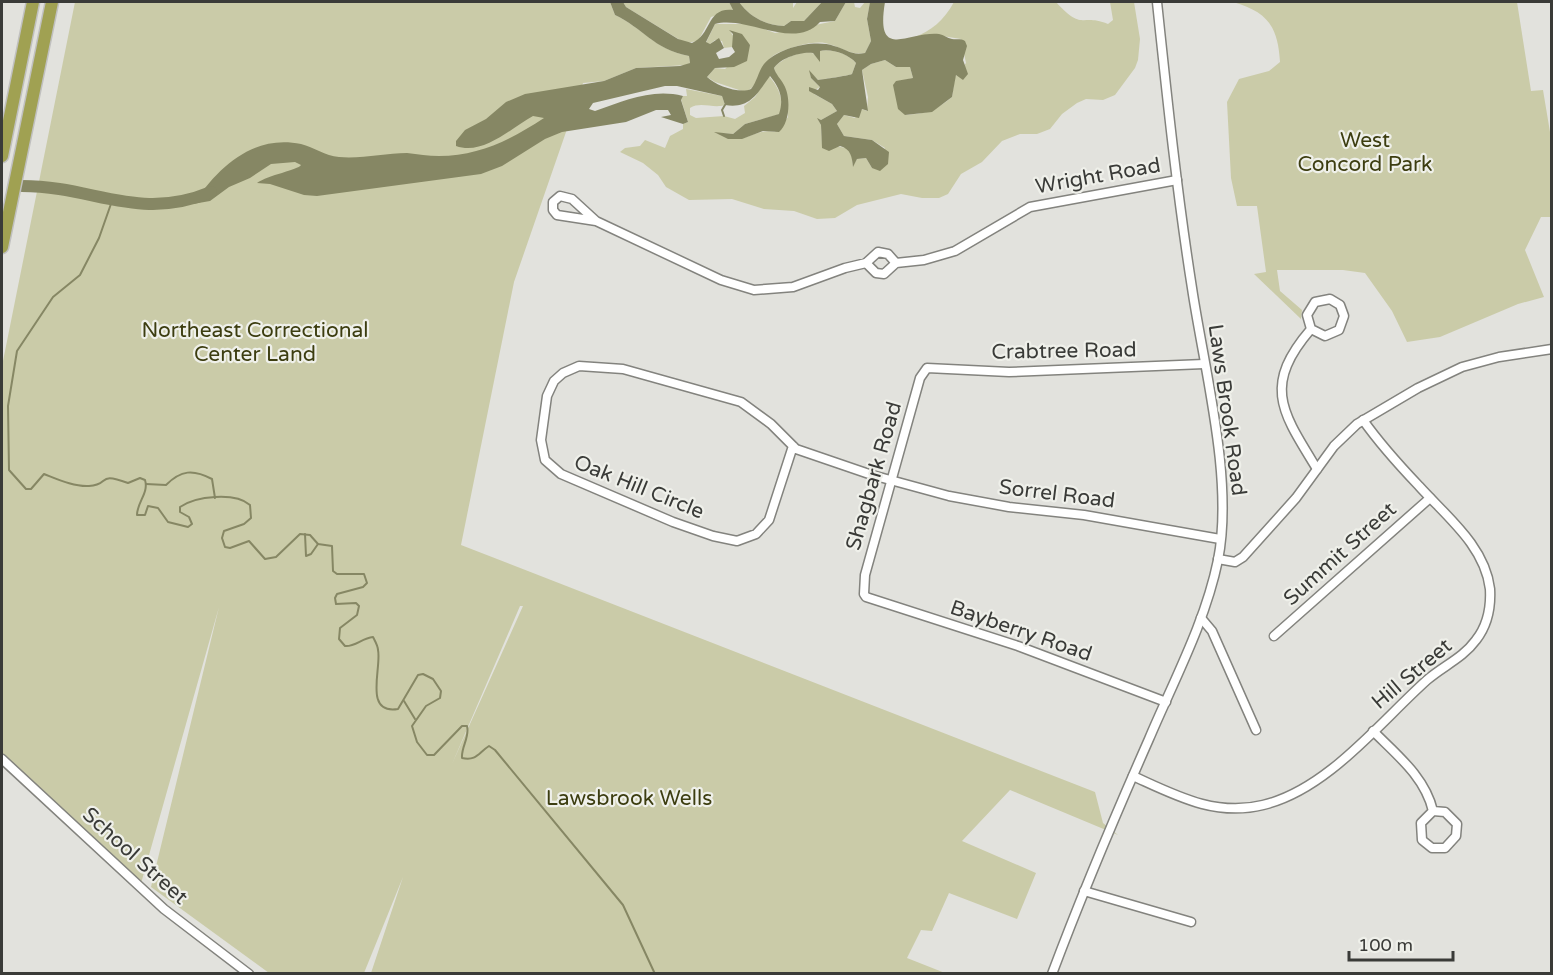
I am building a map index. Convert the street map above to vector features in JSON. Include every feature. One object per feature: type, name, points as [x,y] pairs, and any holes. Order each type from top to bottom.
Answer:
[{"type":"highway","points":[[2,156],[33,2]]},
{"type":"highway","points":[[2,247],[52,2]]},
{"type":"street","name":"Laws Brook Road","points":[[1052,974],[1119,806],[1202,618],[1218,559],[1222,484],[1177,180],[1157,2]]},
{"type":"street","name":"Wright Road","points":[[866,263],[876,273],[884,274],[896,263],[924,260],[955,251],[1020,211],[1041,203],[1177,180]]},
{"type":"street","name":"Wright Road","points":[[596,221],[572,199],[560,196],[553,202],[553,210],[557,215],[596,221],[721,280],[754,290],[783,289],[866,263],[875,253],[882,251],[896,263]]},
{"type":"street","points":[[1330,299],[1340,305],[1344,320],[1336,333],[1321,335],[1311,329],[1307,315],[1315,302],[1330,299]]},
{"type":"street","points":[[1311,329],[1288,360],[1283,376],[1282,392],[1286,415],[1317,469]]},
{"type":"street","points":[[1218,559],[1234,562],[1243,557],[1270,529],[1345,434],[1363,420],[1418,388],[1462,367],[1499,357],[1551,349]]},
{"type":"street","name":"Crabtree Road","points":[[926,370],[944,367],[1009,372],[1204,364]]},
{"type":"street","name":"Oak Hill Circle","points":[[793,446],[769,520],[756,534],[737,541],[713,536],[683,525],[561,474],[550,466],[541,451],[542,422],[547,396],[559,377],[579,366],[602,366],[644,373],[741,402],[771,424],[793,446],[823,460],[891,480]]},
{"type":"street","name":"Shagbark Road","points":[[864,594],[864,575],[920,378],[926,370]]},
{"type":"street","name":"Hill Street","points":[[1133,776],[1207,807],[1224,809],[1262,806],[1285,798],[1312,783],[1373,731],[1436,672],[1467,651],[1486,624],[1490,591],[1484,566],[1469,541],[1383,448],[1363,420]]},
{"type":"street","name":"Sorrel Road","points":[[891,480],[989,504],[1084,515],[1220,539]]},
{"type":"street","name":"Summit Street","points":[[1274,636],[1430,498]]},
{"type":"street","name":"Bayberry Road","points":[[864,594],[880,603],[1018,646],[1166,702]]},
{"type":"street","points":[[1202,618],[1212,631],[1256,730]]},
{"type":"street","points":[[1373,731],[1418,778],[1428,793],[1433,811]]},
{"type":"street","name":"School Street","points":[[2,759],[164,909],[249,974]]},
{"type":"street","points":[[1433,811],[1445,812],[1456,824],[1455,840],[1445,848],[1428,846],[1420,836],[1421,823],[1433,811]]},
{"type":"street","points":[[1084,891],[1191,922]]},
{"type":"green space","name":"Northeast Correctional Center Land","points":[[75,2],[610,2],[615,15],[667,48],[689,56],[690,63],[636,68],[604,81],[583,83],[514,282],[461,545],[1095,792],[1103,823],[1118,835],[1010,790],[962,841],[1036,873],[1017,919],[949,893],[932,931],[921,930],[907,958],[945,973],[371,973],[403,877],[364,973],[269,973],[151,887],[219,607],[140,887],[2,754],[2,366]],"holes":[[[520,606],[523,606],[452,764]]]},
{"type":"green space","points":[[623,2],[729,2],[733,10],[711,17],[698,41],[685,43],[626,7]]},
{"type":"green space","points":[[739,2],[793,2],[793,8],[797,2],[822,2],[804,21],[791,21],[784,26],[758,19]]},
{"type":"green space","points":[[846,2],[854,2],[855,7],[860,8],[865,2],[870,2],[867,19],[871,41],[865,53],[855,53],[825,43],[791,48],[773,56],[755,84],[745,92],[707,77],[715,68],[725,69],[750,45],[730,31],[735,39],[732,47],[724,48],[722,41],[715,40],[710,44],[706,43],[715,24],[750,24],[775,33],[835,21]]},
{"type":"green space","points":[[954,2],[1056,2],[1072,17],[1108,24],[1113,20],[1110,2],[1134,2],[1140,39],[1138,60],[1135,68],[1115,95],[1103,100],[1086,99],[1062,114],[1050,129],[1037,134],[1020,134],[1002,141],[982,162],[961,174],[948,194],[939,198],[922,198],[901,194],[857,205],[835,218],[817,219],[794,211],[764,209],[732,199],[689,200],[666,187],[658,175],[643,163],[620,152],[625,148],[640,146],[645,140],[665,148],[670,136],[683,129],[683,124],[688,122],[681,99],[687,96],[686,89],[722,96],[725,105],[694,106],[690,108],[690,115],[696,118],[724,116],[735,119],[745,113],[744,106],[755,97],[769,76],[780,94],[780,114],[745,124],[733,134],[718,133],[728,137],[743,138],[761,132],[775,132],[788,117],[786,102],[774,68],[786,59],[808,52],[820,61],[820,51],[829,50],[844,54],[856,63],[852,74],[845,76],[818,80],[810,72],[811,78],[820,87],[815,90],[814,94],[832,104],[837,111],[821,120],[818,119],[821,125],[822,144],[847,148],[852,156],[853,166],[857,159],[866,158],[872,168],[885,148],[872,140],[844,136],[837,124],[844,115],[855,118],[862,109],[867,111],[868,97],[862,70],[871,64],[885,60],[896,67],[910,67],[913,78],[900,81],[905,115],[930,111],[946,102],[952,97],[955,77],[966,63],[961,39],[930,34],[912,38],[937,24]]},
{"type":"green space","name":"West Concord Park","points":[[1233,2],[1517,2],[1531,91],[1543,90],[1551,138],[1551,217],[1541,217],[1525,250],[1544,297],[1518,304],[1440,337],[1407,342],[1392,311],[1365,273],[1343,270],[1277,270],[1280,291],[1302,310],[1301,319],[1254,274],[1266,272],[1257,206],[1237,206],[1231,178],[1227,102],[1239,79],[1269,71],[1280,62],[1277,39],[1269,23],[1255,11]]},
{"type":"shaded area","points":[[610,2],[623,2],[626,7],[678,39],[692,43],[703,34],[713,17],[724,10],[733,10],[729,2],[739,2],[753,16],[764,22],[784,26],[791,21],[804,21],[822,2],[846,2],[835,21],[820,22],[809,30],[797,33],[770,31],[741,24],[715,24],[706,42],[710,44],[719,38],[724,48],[716,53],[719,59],[729,57],[735,52],[732,47],[733,34],[729,30],[742,34],[750,45],[747,61],[734,67],[715,68],[707,77],[735,90],[751,89],[760,70],[770,58],[797,46],[826,44],[853,53],[865,53],[871,41],[867,19],[870,2],[885,2],[883,20],[885,32],[890,38],[939,34],[950,39],[965,41],[967,46],[963,60],[968,74],[963,80],[956,75],[952,97],[932,112],[905,115],[898,109],[893,85],[896,81],[913,78],[910,67],[896,67],[885,60],[871,64],[862,70],[868,111],[862,109],[859,118],[844,115],[837,124],[844,136],[872,140],[889,152],[888,164],[880,171],[872,168],[866,158],[857,159],[853,167],[850,154],[844,147],[840,146],[829,151],[822,148],[821,125],[817,118],[821,120],[837,111],[832,104],[809,91],[809,87],[818,90],[820,87],[811,78],[809,70],[818,80],[841,77],[852,74],[856,63],[844,54],[824,50],[820,51],[820,62],[813,53],[803,53],[786,58],[774,68],[786,90],[788,103],[785,123],[779,132],[763,131],[742,139],[728,139],[714,132],[733,134],[745,124],[779,114],[780,94],[770,76],[752,99],[734,106],[725,105],[722,96],[677,86],[665,86],[593,103],[589,109],[595,111],[649,95],[672,94],[683,96],[681,100],[688,122],[683,124],[661,117],[671,115],[668,110],[656,110],[626,122],[562,132],[545,139],[502,166],[481,174],[317,196],[257,183],[301,165],[295,162],[271,164],[250,178],[229,187],[210,201],[193,204],[225,167],[252,149],[267,144],[283,142],[301,144],[339,157],[399,153],[439,156],[468,153],[494,145],[544,118],[533,116],[486,144],[466,148],[456,146],[456,141],[465,130],[486,119],[506,102],[525,94],[604,81],[636,68],[680,66],[690,63],[689,56],[666,48],[615,15]]},
{"type":"waterway","points":[[724,116],[722,110],[725,105]]},
{"type":"waterway","points":[[22,186],[48,187],[116,200],[161,204],[211,192]]},
{"type":"waterway","points":[[112,201],[99,238],[80,275],[53,297],[17,351],[8,406],[9,470],[26,489],[31,489],[44,474],[83,486],[96,485],[107,478],[128,483],[140,478],[145,480],[146,485],[137,515],[145,515],[148,506],[158,508],[168,522],[188,527],[192,524],[189,517],[180,512],[180,507],[205,498],[235,498],[250,505],[251,518],[244,524],[224,531],[222,538],[225,547],[230,548],[249,541],[265,559],[276,557],[300,534],[310,535],[318,544],[332,546],[333,571],[337,574],[364,574],[367,583],[363,587],[337,594],[336,604],[356,603],[359,606],[357,615],[340,628],[339,639],[345,646],[349,646],[373,637],[378,648],[376,688],[381,705],[387,709],[398,709],[418,675],[423,674],[433,679],[441,691],[440,698],[426,706],[412,726],[417,742],[427,755],[434,755],[462,726],[467,726],[462,758],[474,757],[489,746],[495,750],[623,905],[655,974]]},
{"type":"waterway","points":[[146,484],[166,485],[182,474],[199,474],[212,479],[215,498]]},
{"type":"waterway","points":[[305,534],[306,556],[311,554],[318,544]]},
{"type":"waterway","points":[[404,701],[415,719]]},
{"type":"park label","name":"Lawsbrook Wells","points":[[629,798]]}]
